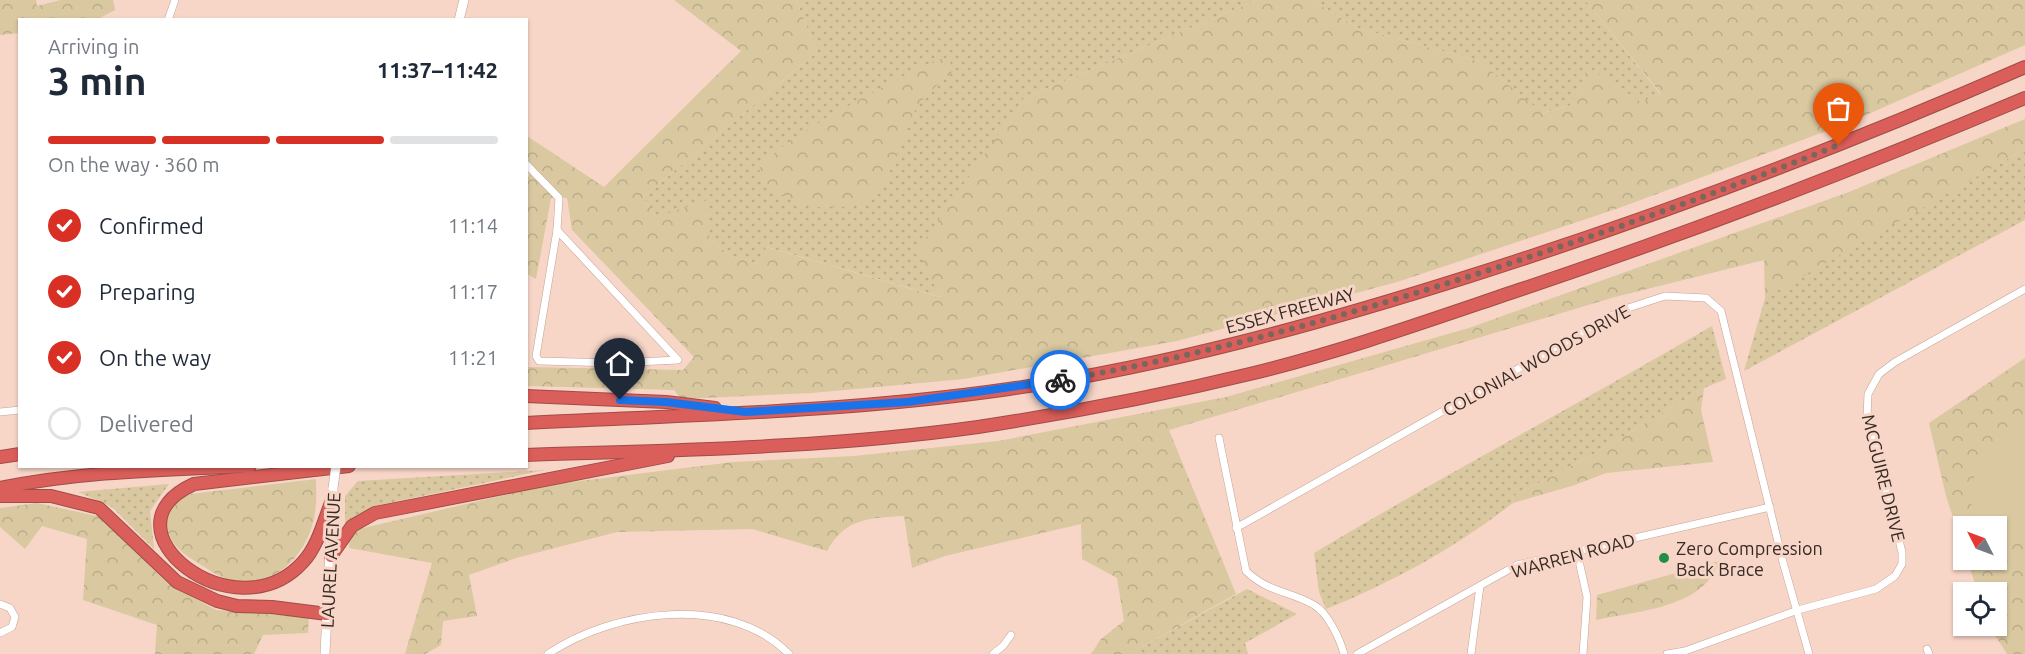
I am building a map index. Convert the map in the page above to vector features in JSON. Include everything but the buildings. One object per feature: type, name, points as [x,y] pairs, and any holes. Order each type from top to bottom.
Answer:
[{"type":"highway","name":"ESSEX FREEWAY","points":[[528,423],[907,402],[1010,389],[1099,374],[1222,347],[1348,315],[1569,245],[1707,196],[1877,130],[2025,67]]},
{"type":"highway","points":[[528,455],[840,444],[980,426],[1146,397],[1257,372],[1426,321],[1682,234],[1851,171],[2025,98]]},
{"type":"highway","points":[[528,396],[666,402],[746,412]]},
{"type":"highway","points":[[331,556],[352,526],[375,513],[705,448]]},
{"type":"highway","points":[[0,457],[18,454]]},
{"type":"highway","points":[[0,488],[30,482],[210,468]]},
{"type":"highway","points":[[332,468],[194,484],[177,491],[163,508],[159,532],[164,545],[174,556],[207,580],[225,586],[256,589],[290,574],[304,561],[333,494]]},
{"type":"highway","points":[[0,496],[51,496],[99,508],[177,582],[217,601],[237,606],[273,607],[327,614]]},
{"type":"main road","points":[[460,18],[464,0]]},
{"type":"main road","name":"LAUREL AVENUE","points":[[325,654],[336,468]]},
{"type":"street","points":[[169,18],[175,0]]},
{"type":"street","points":[[528,166],[559,198],[557,231],[536,356],[539,361],[616,363],[678,360],[557,231]]},
{"type":"street","name":"MCGUIRE DRIVE","points":[[1798,610],[1876,589],[1895,576],[1902,564],[1902,552],[1867,417],[1866,406],[1872,383],[1895,362],[2025,289]]},
{"type":"street","name":"COLONIAL WOODS DRIVE","points":[[1236,528],[1622,310],[1665,296],[1706,298],[1721,311],[1809,654]]},
{"type":"street","points":[[0,412],[18,410]]},
{"type":"street","points":[[1219,438],[1246,571],[1260,584],[1316,606],[1327,620],[1344,654]]},
{"type":"street","name":"WARREN ROAD","points":[[1357,654],[1517,566],[1770,507]]},
{"type":"street","points":[[1577,552],[1587,597],[1583,654]]},
{"type":"street","points":[[1471,654],[1480,586]]},
{"type":"street","points":[[0,604],[10,608],[15,617],[12,627],[0,633]]},
{"type":"street","points":[[1667,654],[1685,652],[1798,610]]},
{"type":"street","points":[[548,654],[580,635],[616,623],[654,617],[696,615],[724,618],[750,628],[789,654]]},
{"type":"street","points":[[993,654],[1011,635]]},
{"type":"green space","points":[[0,0],[36,0],[37,6],[61,0],[113,0],[115,10],[100,18],[18,18],[18,33],[0,35]]},
{"type":"green space","points":[[674,0],[796,0],[817,52],[643,197],[656,217],[707,200],[709,239],[732,257],[759,264],[766,247],[940,297],[917,251],[1024,98],[1257,0],[1311,0],[1358,28],[1479,61],[1543,113],[1572,105],[1588,67],[1641,102],[1661,94],[1585,0],[2025,0],[2025,45],[1848,123],[1619,208],[1397,282],[1177,341],[964,379],[812,393],[681,399],[674,390],[528,386],[528,367],[683,370],[694,357],[572,230],[567,198],[551,198],[536,279],[528,275],[528,178],[533,167],[528,161],[528,137],[604,187],[741,51]]},
{"type":"green space","points":[[796,0],[1257,0],[1024,98],[941,297],[767,247],[759,264],[732,257],[709,239],[656,217],[643,197],[817,52]]},
{"type":"green space","points":[[1311,0],[1585,0],[1661,95],[1641,102],[1588,68],[1572,105],[1542,113],[1479,61],[1358,28]]},
{"type":"green space","points":[[941,59],[950,61],[953,71],[920,102],[890,170],[882,185],[871,196],[857,204],[839,207],[814,206],[780,194],[765,182],[759,169],[790,142],[861,99],[924,65]]},
{"type":"green space","points":[[2025,119],[2025,149],[1765,298],[1764,260],[1615,297],[1169,430],[1236,594],[1129,654],[1091,654],[1101,639],[1124,621],[1117,578],[1082,559],[1081,524],[945,556],[912,568],[904,516],[869,519],[850,526],[834,540],[827,551],[752,529],[617,532],[516,558],[469,575],[477,616],[443,621],[441,645],[425,654],[405,654],[432,563],[349,548],[349,538],[355,530],[547,485],[733,462],[854,456],[998,441],[1226,397],[1469,328],[1849,192]]},
{"type":"green space","points":[[2025,149],[2025,220],[1744,371],[1765,298]]},
{"type":"green space","points":[[1712,326],[1726,379],[1704,388],[1592,455],[1512,497],[1513,503],[1447,549],[1376,587],[1326,609],[1319,592],[1314,553]]},
{"type":"green space","points":[[2025,358],[2025,654],[2007,654],[1995,636],[2007,636],[2007,582],[1975,582],[1970,570],[2007,570],[2007,516],[1953,517],[1929,423]]},
{"type":"green space","points":[[1704,388],[1701,410],[1713,462],[1606,473],[1575,485],[1513,503],[1512,497],[1592,455]]},
{"type":"green space","points":[[2025,415],[2025,530],[2007,536],[2007,516],[1973,516],[1972,491],[1974,476],[1987,448],[2010,425]]},
{"type":"green space","points":[[545,470],[375,506],[345,523],[345,496],[358,481]]},
{"type":"green space","points":[[316,479],[316,508],[307,539],[300,551],[280,572],[267,579],[254,583],[239,583],[223,578],[182,552],[168,533],[166,517],[182,495]]},
{"type":"green space","points":[[169,484],[150,511],[154,549],[112,507],[78,492]]},
{"type":"green space","points":[[37,503],[101,517],[167,583],[216,610],[309,616],[308,633],[263,635],[254,654],[155,654],[157,625],[83,600],[87,539],[42,526],[25,549],[0,527],[0,508]]},
{"type":"green space","points":[[1719,561],[1711,577],[1700,589],[1685,598],[1649,610],[1596,620],[1597,595]]},
{"type":"green space","points":[[1247,589],[1297,614],[1245,643],[1248,654],[1129,654]]},
{"type":"way so far","points":[[1060,380],[1099,374],[1222,347],[1348,315],[1569,245],[1707,196],[1839,145]]},
{"type":"place","name":"Zero Compression Back Brace","points":[[1664,558]]},
{"type":"route","points":[[620,400],[666,402],[746,412],[907,402],[1060,380]]}]
